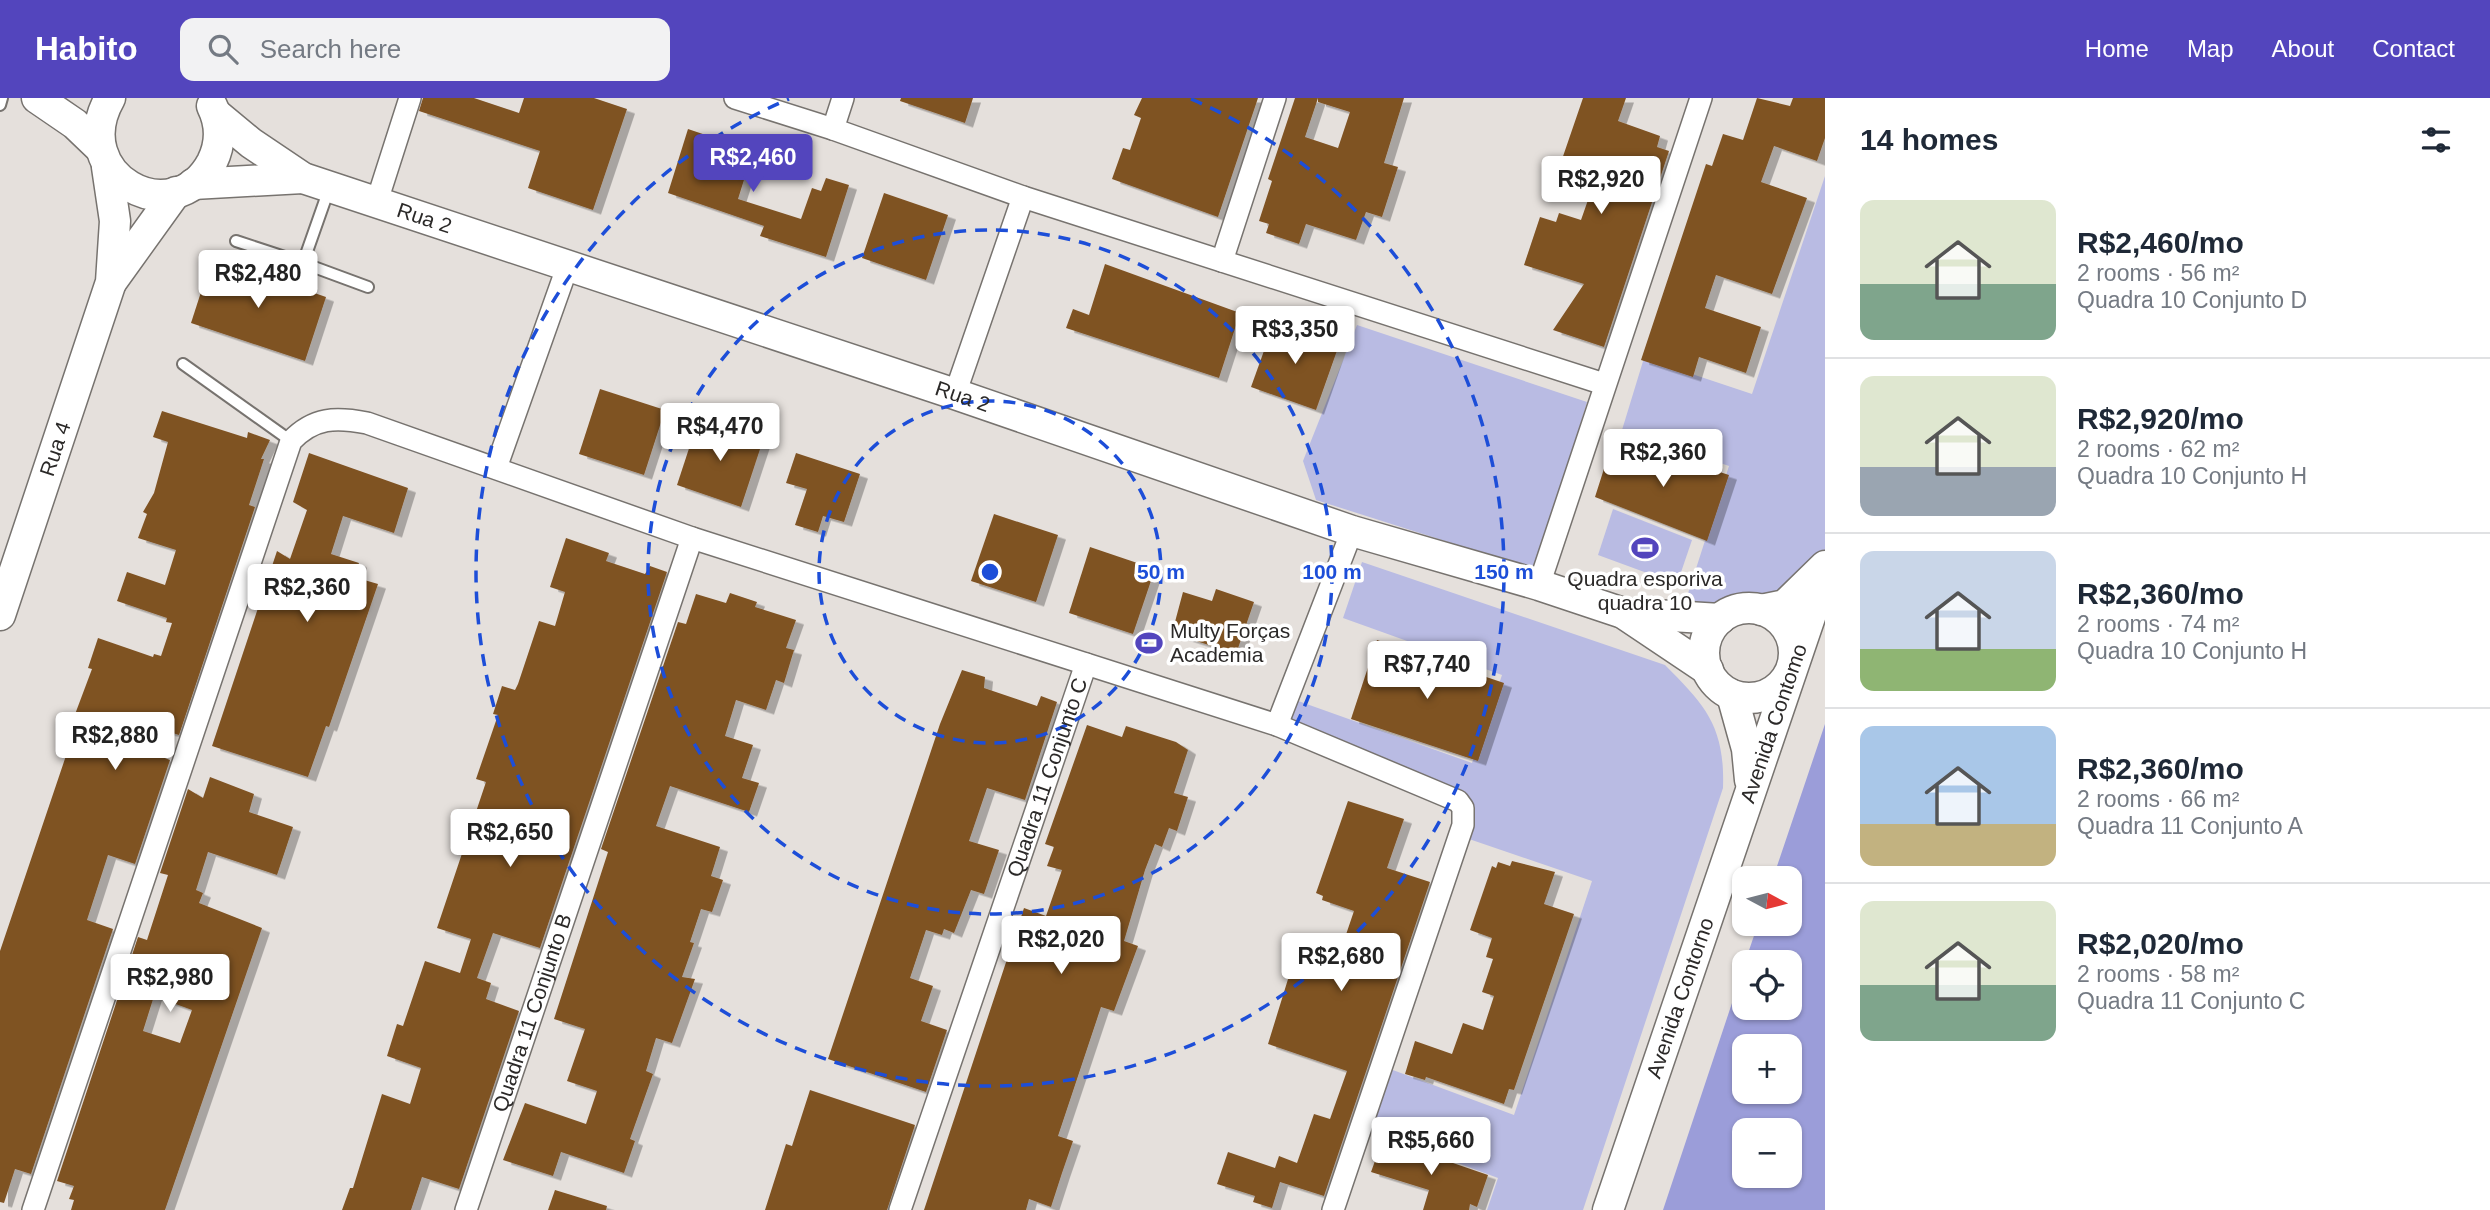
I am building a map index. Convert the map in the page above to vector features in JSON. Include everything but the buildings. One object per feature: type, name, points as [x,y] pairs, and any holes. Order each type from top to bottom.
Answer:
[{"type":"street","points":[[37,98],[75,124],[120,181],[137,191],[157,195],[185,188],[316,182]]},
{"type":"street","points":[[110,98],[102,112],[103,157],[115,221],[111,282]]},
{"type":"street","points":[[377,201],[410,98]]},
{"type":"street","points":[[735,98],[833,129],[1023,197],[1604,384]]},
{"type":"street","points":[[833,129],[843,98]]},
{"type":"street","points":[[1222,261],[1275,98]]},
{"type":"street","points":[[1539,584],[1700,98]]},
{"type":"street","points":[[111,282],[185,188],[207,171],[216,153],[220,134],[211,103]]},
{"type":"street","points":[[211,103],[251,143],[316,182]]},
{"type":"street","name":"Rua 2","points":[[316,182],[955,394],[1352,531],[1539,584],[1623,613],[1708,670]]},
{"type":"street","points":[[955,394],[1023,197]]},
{"type":"street","points":[[496,468],[568,265]]},
{"type":"street","name":"Rua 4","points":[[0,615],[111,282]]},
{"type":"street","points":[[33,1210],[291,441],[304,428],[338,418],[367,423],[692,538],[1276,725],[1449,795],[1463,808],[1464,825],[1332,1210]]},
{"type":"street","points":[[1276,725],[1352,531]]},
{"type":"street","name":"Quadra 11 Conjunto B","points":[[466,1210],[692,538]]},
{"type":"street","name":"Avenida Contomo","points":[[1761,610],[1785,605],[1825,566]]},
{"type":"street","name":"Avenida Contomo","points":[[1751,785],[1825,573]]},
{"type":"street","points":[[1740,609],[1761,610],[1783,623],[1790,634],[1794,646],[1790,672],[1772,692],[1759,697],[1732,695],[1715,682],[1708,670],[1706,643],[1720,619],[1740,609]]},
{"type":"street","name":"Rua 2","points":[[1623,613],[1720,619]]},
{"type":"street","name":"Quadra 11 Conjunto C","points":[[900,1210],[1086,664]]},
{"type":"street","name":"Avenida Contomo","points":[[1732,695],[1747,749],[1751,785]]},
{"type":"street","name":"Avenida Contorno","points":[[1608,1210],[1751,785]]},
{"type":"lane","points":[[0,104],[2,98]]},
{"type":"lane","points":[[303,263],[316,182]]},
{"type":"lane","points":[[236,241],[368,286]]},
{"type":"lane","points":[[183,364],[291,441]]},
{"type":"shaded area","points":[[1825,176],[1825,560],[1765,600],[1743,601],[1724,612],[1683,609],[1729,466],[1622,430],[1644,358],[1752,394]]},
{"type":"shaded area","points":[[1357,325],[1587,402],[1536,570],[1316,500],[1303,461]]},
{"type":"shaded area","name":"Quadra esporiva quadra 10","points":[[1613,509],[1692,540],[1677,584],[1598,555]]},
{"type":"shaded area","points":[[1362,562],[1665,665],[1702,706],[1716,733],[1721,749],[1723,788],[1583,1210],[1487,1210],[1498,1178],[1361,1127],[1382,1066],[1514,1115],[1592,881],[1469,839],[1463,808],[1277,725],[1287,697],[1472,763],[1502,675],[1343,618]]},
{"type":"shaded area","points":[[1825,724],[1825,1210],[1663,1210],[1732,1003],[1732,1020],[1802,1020],[1802,950],[1749,950],[1754,936],[1802,936],[1802,866],[1777,866]]},
{"type":"place","name":"Quadra esporiva quadra 10","points":[[1645,548]]},
{"type":"place","name":"Multy Forças Academia","points":[[1149,643]]}]
